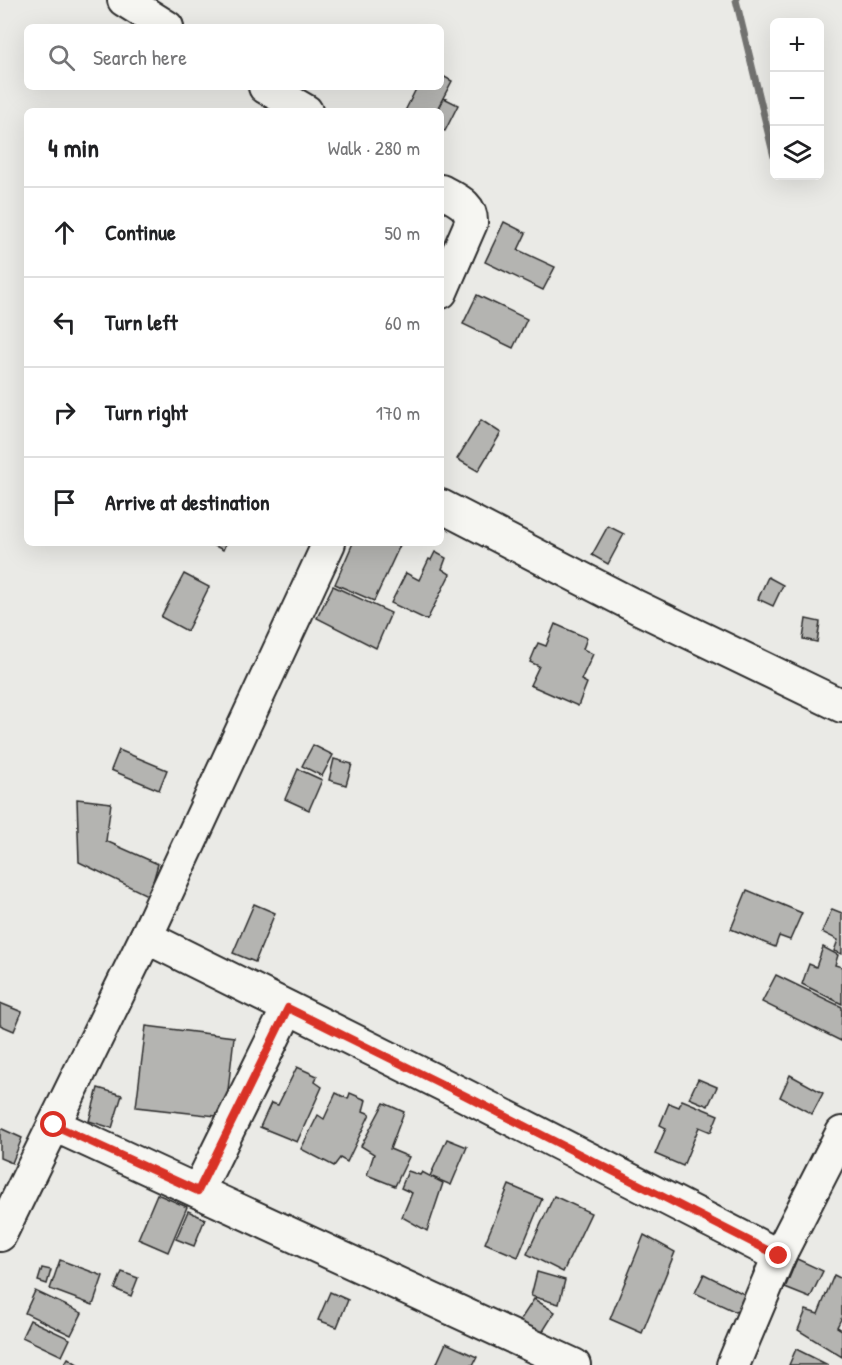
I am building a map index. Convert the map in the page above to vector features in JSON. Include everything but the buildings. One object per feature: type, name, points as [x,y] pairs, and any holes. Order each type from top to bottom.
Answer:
[{"type":"street","points":[[124,0],[162,24]]},
{"type":"street","points":[[270,90],[301,108]]},
{"type":"street","points":[[444,193],[469,209],[471,216],[471,223],[444,285]]},
{"type":"street","points":[[444,508],[637,607],[842,706]]},
{"type":"street","points":[[0,1235],[146,937],[329,546]]},
{"type":"street","points":[[146,937],[464,1095],[779,1256]]},
{"type":"street","points":[[198,1191],[288,1008]]},
{"type":"street","points":[[54,1125],[574,1365]]},
{"type":"street","points":[[733,1365],[779,1256],[842,1133]]},
{"type":"waterway","points":[[736,0],[770,140]]},
{"type":"route","points":[[54,1125],[198,1191],[288,1008],[779,1256]]}]
